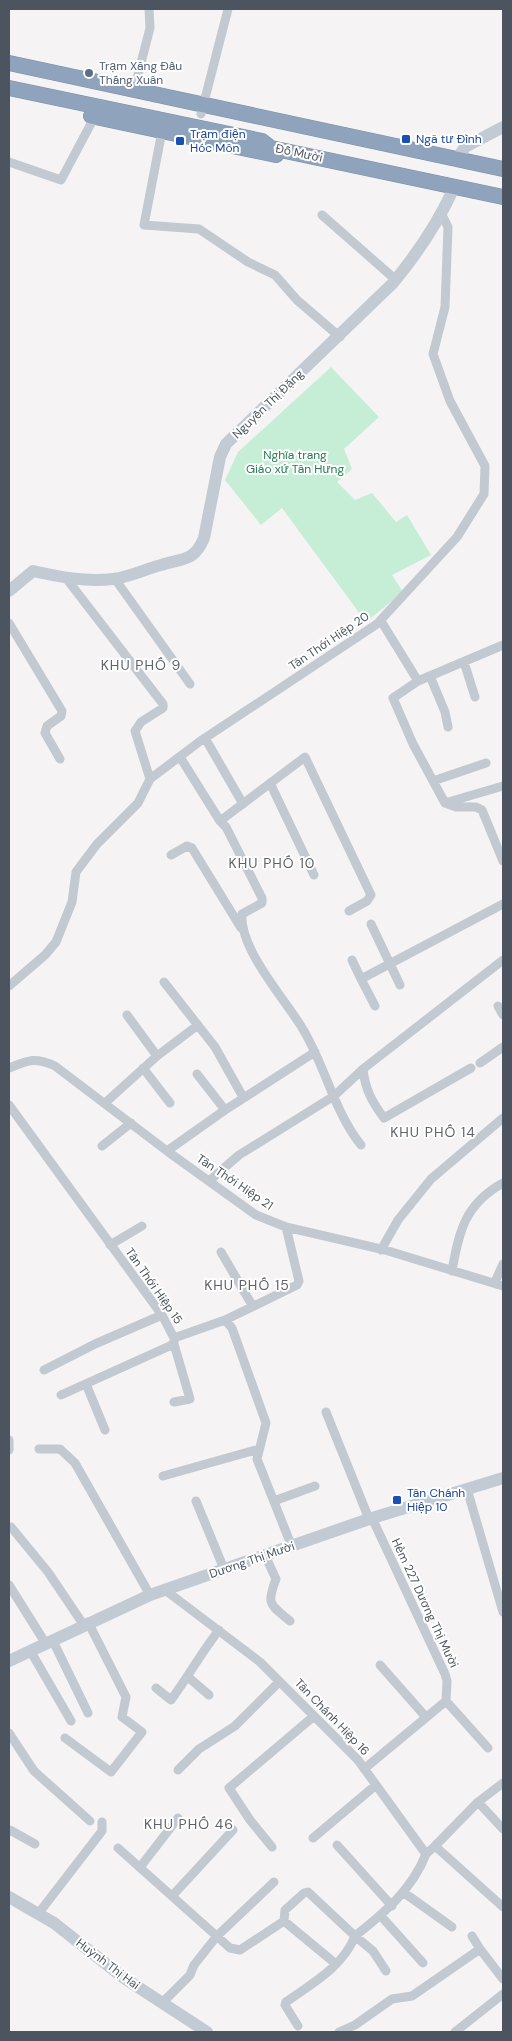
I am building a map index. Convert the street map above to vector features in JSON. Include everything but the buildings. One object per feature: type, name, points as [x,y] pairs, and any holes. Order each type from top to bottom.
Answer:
[{"type":"highway","name":"Đỗ Mười","points":[[9,63],[134,90],[262,126],[277,125],[503,169]]},
{"type":"highway","name":"Đỗ Mười","points":[[9,73],[202,109]]},
{"type":"highway","name":"Đỗ Mười","points":[[9,88],[262,141],[271,148],[453,189],[503,204]]},
{"type":"highway","name":"Đỗ Mười","points":[[9,98],[162,131],[453,189],[503,197]]},
{"type":"highway","name":"Đỗ Mười","points":[[457,161],[503,174]]},
{"type":"street","points":[[134,90],[150,28],[149,9]]},
{"type":"street","points":[[202,109],[228,9]]},
{"type":"street","points":[[9,162],[61,180],[95,116]]},
{"type":"street","points":[[457,161],[465,147],[503,127]]},
{"type":"street","points":[[162,131],[144,225],[199,229],[248,262],[275,275],[296,300],[340,337]]},
{"type":"street","name":"Nguyễn Thị Đặng","points":[[9,591],[33,571],[66,578],[115,579],[188,559],[199,550],[204,538],[220,457],[226,444],[270,400],[340,337],[396,280],[418,254],[442,215],[453,189]]},
{"type":"street","points":[[322,215],[396,280]]},
{"type":"street","name":"Tân Thới Hiệp 20","points":[[9,986],[45,955],[56,942],[72,902],[76,872],[96,844],[138,803],[150,780],[205,738],[381,621],[457,537],[484,494],[485,466],[442,385],[433,354],[444,307],[448,228],[442,215]]},
{"type":"street","points":[[66,578],[162,704],[163,708],[141,722],[135,731],[150,780]]},
{"type":"street","points":[[115,579],[190,684]]},
{"type":"street","points":[[381,621],[418,681]]},
{"type":"street","points":[[9,623],[62,711],[61,716],[47,726],[45,733],[60,759]]},
{"type":"street","points":[[503,646],[418,681],[393,698],[413,744],[445,803],[456,808],[482,810],[503,861]]},
{"type":"street","points":[[464,662],[475,697]]},
{"type":"street","points":[[430,676],[445,712],[448,727]]},
{"type":"street","points":[[205,738],[243,804]]},
{"type":"street","points":[[180,757],[220,821],[226,827],[262,898],[262,904],[242,914],[241,928]]},
{"type":"street","points":[[220,821],[305,757],[371,895],[349,912]]},
{"type":"street","points":[[433,782],[486,763]]},
{"type":"street","points":[[270,783],[314,875]]},
{"type":"street","points":[[445,803],[503,786]]},
{"type":"street","points":[[171,855],[188,846],[192,848],[241,928],[266,977],[302,1027],[348,1130],[361,1146]]},
{"type":"street","points":[[361,979],[503,904]]},
{"type":"street","points":[[371,924],[400,985]]},
{"type":"street","points":[[352,960],[375,1006]]},
{"type":"street","points":[[209,1181],[239,1155],[334,1096],[363,1069],[503,960]]},
{"type":"street","points":[[164,982],[215,1047],[243,1097]]},
{"type":"street","points":[[498,1006],[503,1015]]},
{"type":"street","points":[[128,1015],[157,1056]]},
{"type":"street","points":[[105,1103],[157,1056],[198,1025]]},
{"type":"street","points":[[166,1151],[243,1097],[314,1052]]},
{"type":"street","points":[[480,1063],[502,1052]]},
{"type":"street","name":"Tân Thới Hiệp 21","points":[[9,1068],[28,1060],[40,1059],[55,1066],[166,1151],[256,1215],[286,1228],[381,1250],[499,1284]]},
{"type":"street","points":[[143,1068],[170,1104]]},
{"type":"street","points":[[363,1069],[364,1081],[370,1099],[384,1118],[471,1068]]},
{"type":"street","points":[[197,1074],[225,1110]]},
{"type":"street","name":"Tân Thới Hiệp 15","points":[[9,1105],[162,1316],[174,1341],[225,1320],[252,1305],[297,1285],[299,1281],[286,1228]]},
{"type":"street","points":[[381,1250],[398,1220],[431,1179],[503,1118]]},
{"type":"street","points":[[102,1146],[131,1123]]},
{"type":"street","points":[[452,1271],[457,1243],[467,1217],[486,1192],[503,1183]]},
{"type":"street","points":[[110,1245],[142,1226]]},
{"type":"street","points":[[221,1252],[252,1305]]},
{"type":"street","points":[[499,1284],[503,1264]]},
{"type":"street","points":[[44,1370],[95,1344],[162,1316]]},
{"type":"street","points":[[225,1320],[232,1328],[266,1423],[257,1459],[292,1547]]},
{"type":"street","points":[[61,1395],[174,1341],[190,1399],[174,1402]]},
{"type":"street","points":[[86,1384],[105,1430]]},
{"type":"street","name":"Hẻm 227 Dương Thị Mười","points":[[326,1412],[370,1518],[445,1674],[447,1681],[446,1701]]},
{"type":"street","points":[[9,1440],[9,1450]]},
{"type":"street","points":[[40,1449],[60,1448],[75,1463],[150,1595]]},
{"type":"street","points":[[163,1476],[259,1449]]},
{"type":"street","name":"Dương Thị Mười","points":[[9,1661],[31,1652],[86,1623],[150,1595],[292,1547],[370,1518],[503,1478]]},
{"type":"street","points":[[274,1501],[315,1486]]},
{"type":"street","points":[[467,1489],[503,1612]]},
{"type":"street","points":[[196,1501],[224,1569]]},
{"type":"street","points":[[11,1527],[86,1623],[126,1698],[122,1717],[142,1732],[111,1772],[65,1738]]},
{"type":"street","points":[[265,1555],[276,1579],[268,1597],[270,1603],[290,1621]]},
{"type":"street","points":[[9,1585],[49,1643],[88,1713]]},
{"type":"street","name":"Tân Chánh Hiệp 16","points":[[164,1590],[260,1662],[314,1716],[364,1769],[426,1854]]},
{"type":"street","points":[[156,1688],[170,1700],[188,1677],[197,1664],[199,1656],[219,1630]]},
{"type":"street","points":[[31,1652],[71,1721]]},
{"type":"street","points":[[380,1665],[425,1716]]},
{"type":"street","points":[[188,1677],[209,1695]]},
{"type":"street","points":[[178,1770],[199,1749],[235,1726],[279,1682]]},
{"type":"street","points":[[364,1769],[425,1716],[446,1701],[488,1748]]},
{"type":"street","points":[[272,1847],[250,1820],[229,1788],[314,1716]]},
{"type":"street","points":[[9,1733],[34,1771],[90,1821]]},
{"type":"street","points":[[298,2026],[284,2005],[329,1972],[352,1945],[355,1936],[392,1906],[420,1870],[426,1854],[478,1802],[503,1783]]},
{"type":"street","points":[[313,1838],[376,1785]]},
{"type":"street","points":[[478,1802],[503,1829]]},
{"type":"street","points":[[140,1866],[178,1818]]},
{"type":"street","points":[[38,1914],[102,1832],[102,1822]]},
{"type":"street","points":[[9,1832],[10,1830],[35,1844]]},
{"type":"street","points":[[173,1895],[233,1830]]},
{"type":"street","points":[[338,1845],[392,1906]]},
{"type":"street","points":[[435,1846],[503,1907]]},
{"type":"street","points":[[118,1848],[173,1895],[230,1948],[240,1950],[284,1922]]},
{"type":"street","points":[[162,2003],[190,1975],[194,1965],[217,1936],[274,1882]]},
{"type":"street","points":[[284,1922],[285,1910],[304,1892],[308,1892],[373,1951],[386,1970]]},
{"type":"street","points":[[403,1892],[452,1927]]},
{"type":"street","name":"Huỳnh Thị Hai","points":[[9,1897],[54,1923],[124,1978],[207,2032]]},
{"type":"street","points":[[380,1916],[424,1963]]},
{"type":"street","points":[[284,1922],[336,1964]]},
{"type":"street","points":[[472,1936],[503,1979]]},
{"type":"street","points":[[338,2032],[355,2025],[392,1999],[412,1996],[480,1949]]},
{"type":"street","points":[[455,2032],[503,1994]]},
{"type":"green space","name":"Nghĩa trang Giáo xứ Tân Hưng","points":[[331,367],[379,417],[344,449],[352,469],[337,482],[355,500],[372,493],[396,522],[407,515],[431,555],[392,575],[403,592],[366,622],[282,508],[261,525],[225,480],[238,452]]},
{"type":"place","name":"Trạm Xăng Đầu Thắng Xuân","points":[[89,73]]},
{"type":"place","name":"Ngã tư Đình","points":[[406,139]]},
{"type":"place","name":"Trạm điện Hóc Môn","points":[[180,141]]},
{"type":"place","name":"Tân Chánh Hiệp 10","points":[[397,1500]]},
{"type":"district","name":"KHU PHỐ 9","points":[[141,665]]},
{"type":"district","name":"KHU PHỐ 10","points":[[272,863]]},
{"type":"district","name":"KHU PHỐ 14","points":[[433,1132]]},
{"type":"district","name":"KHU PHỐ 15","points":[[247,1285]]},
{"type":"district","name":"KHU PHỐ 46","points":[[189,1824]]}]
